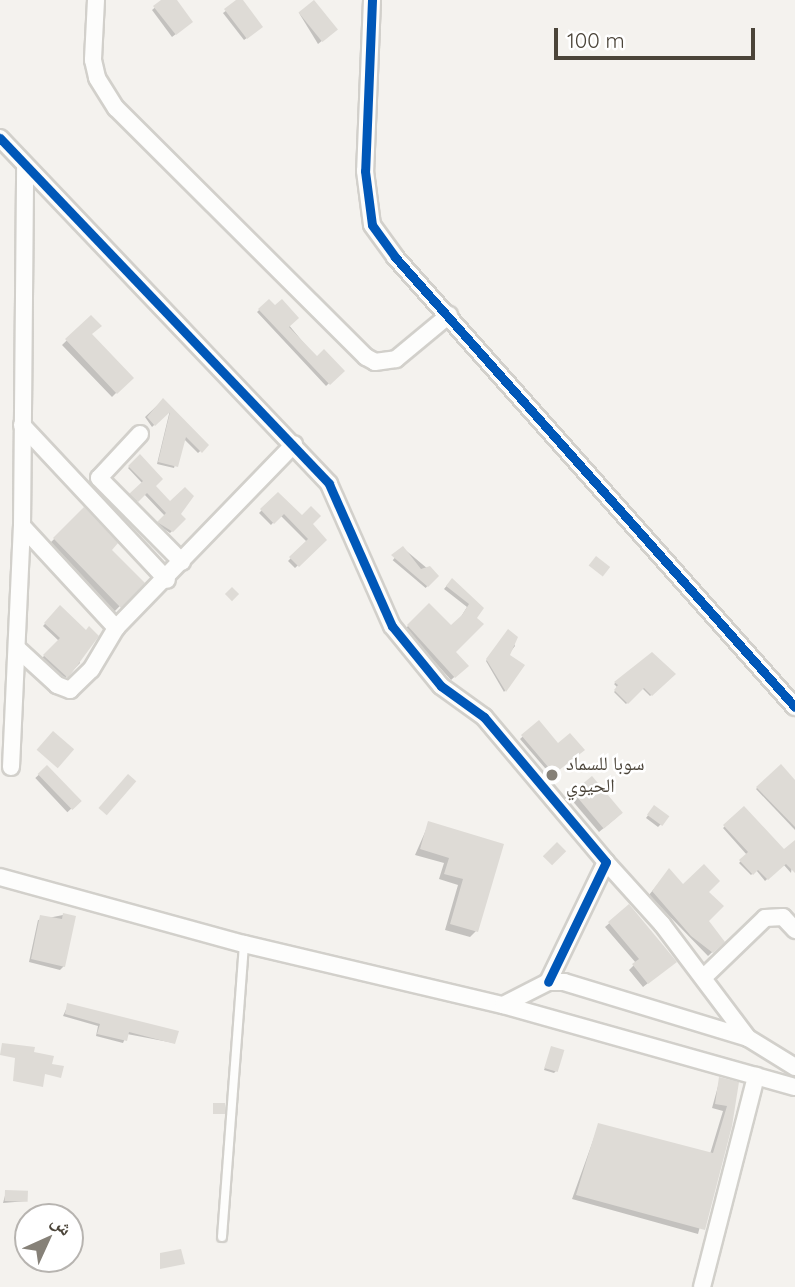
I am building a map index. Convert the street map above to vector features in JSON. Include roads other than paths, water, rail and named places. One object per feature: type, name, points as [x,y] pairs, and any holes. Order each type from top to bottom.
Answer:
[{"type":"street","points":[[96,0],[93,60],[97,78],[116,108],[366,357],[375,362],[396,359],[449,315]]},
{"type":"street","points":[[372,0],[367,211],[388,248],[795,707]]},
{"type":"street","points":[[0,138],[294,444],[336,495],[372,587],[392,625],[441,685],[484,718],[704,977],[748,1038]]},
{"type":"street","points":[[12,767],[19,650],[22,526],[25,165]]},
{"type":"street","points":[[22,425],[167,580]]},
{"type":"street","points":[[140,434],[99,478],[183,562]]},
{"type":"street","points":[[19,650],[54,683],[70,690],[92,670],[116,628],[167,580],[294,444]]},
{"type":"street","points":[[22,526],[116,628]]},
{"type":"street","points":[[548,982],[606,862]]},
{"type":"street","points":[[0,877],[244,944],[503,1005],[795,1087]]},
{"type":"street","points":[[704,977],[765,918],[773,914],[783,918],[795,930]]},
{"type":"street","points":[[503,1005],[548,982],[564,982],[748,1038],[795,1067]]},
{"type":"street","points":[[702,1287],[756,1076]]},
{"type":"lane","points":[[222,1237],[244,944]]},
{"type":"place","name":"سوبا للسماد الحيوي","points":[[552,775]]}]
